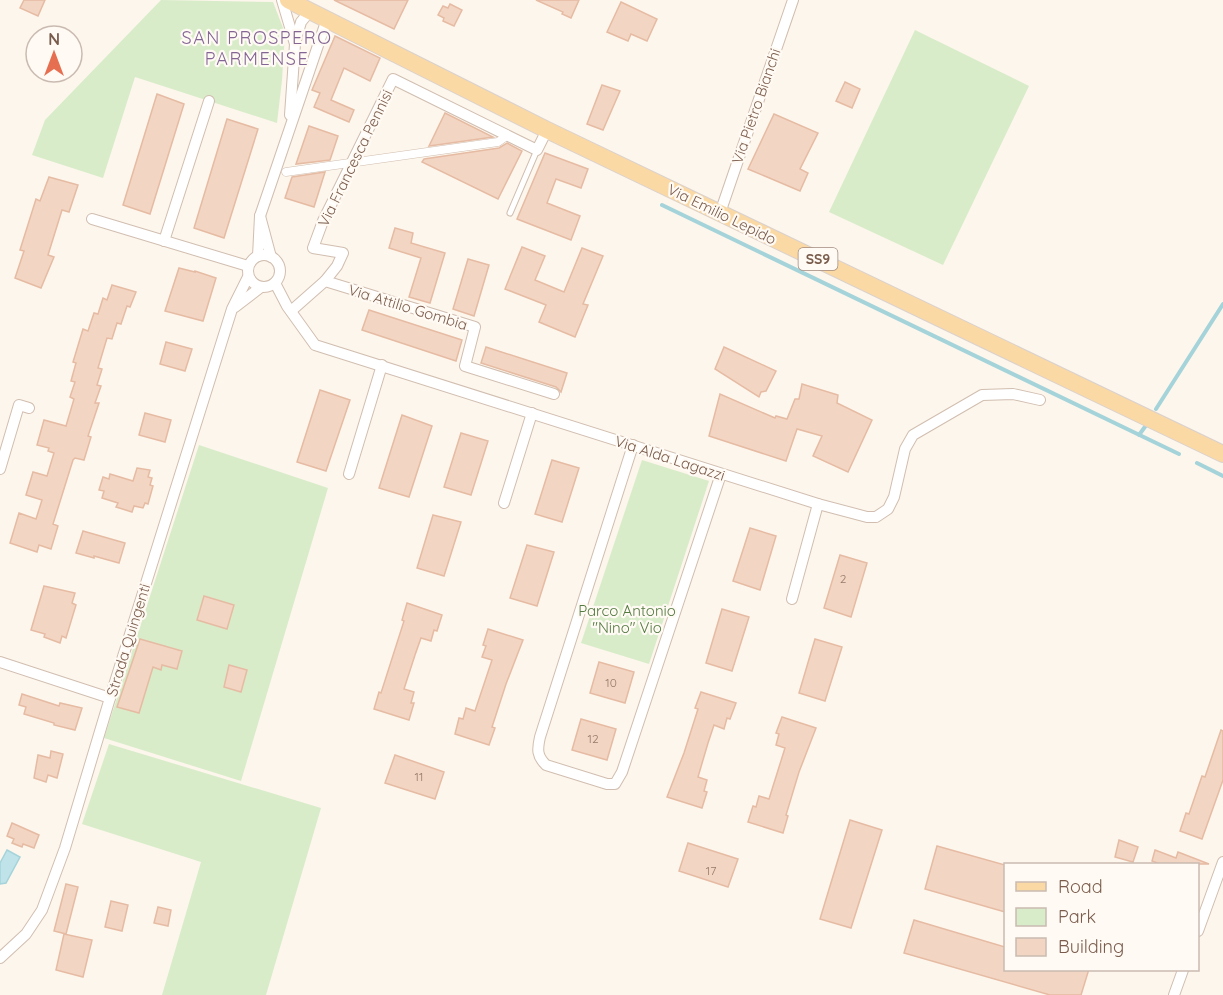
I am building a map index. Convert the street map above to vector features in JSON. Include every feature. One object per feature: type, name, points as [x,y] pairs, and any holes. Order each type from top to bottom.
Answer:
[{"type":"main road","name":"Via Emilio Lepido","points":[[288,0],[547,130],[1223,454]]},
{"type":"street","points":[[282,0],[294,44]]},
{"type":"street","name":"Via Pietro Bianchi","points":[[720,213],[793,0]]},
{"type":"street","points":[[289,131],[294,44],[301,22],[310,11]]},
{"type":"street","points":[[248,271],[258,256],[260,216],[327,19]]},
{"type":"street","name":"Via Francesca Pennisi","points":[[324,281],[337,266],[343,253],[313,248],[323,221],[393,79],[537,150]]},
{"type":"street","points":[[164,241],[209,101]]},
{"type":"street","points":[[537,150],[547,130]]},
{"type":"street","points":[[286,172],[498,142],[508,135]]},
{"type":"street","points":[[92,219],[164,241],[248,271],[254,284],[261,287],[275,283],[280,269],[279,264],[271,257],[260,216]]},
{"type":"street","points":[[258,256],[271,257]]},
{"type":"street","name":"Strada Quingenti","points":[[0,958],[26,934],[42,910],[65,848],[232,309],[248,271]]},
{"type":"street","points":[[291,311],[324,281]]},
{"type":"street","name":"Via Attilio Gombia","points":[[324,281],[475,327],[465,366],[554,394]]},
{"type":"street","name":"Via Alda Lagazzi","points":[[275,283],[315,345],[867,518],[876,518],[888,509],[894,497],[905,449],[913,435],[982,395],[1013,394],[1040,400]]},
{"type":"street","points":[[232,309],[261,287]]},
{"type":"street","points":[[349,474],[382,365]]},
{"type":"street","points":[[0,470],[19,405],[29,408]]},
{"type":"street","points":[[504,503],[532,413]]},
{"type":"street","points":[[633,446],[540,737],[537,750],[546,765],[607,784],[615,784],[622,772],[721,474]]},
{"type":"street","points":[[792,599],[818,504]]},
{"type":"street","points":[[0,662],[110,698]]},
{"type":"street","points":[[1199,926],[1223,862]]},
{"type":"street","points":[[1174,995],[1182,971]]},
{"type":"lane","points":[[510,213],[537,150]]},
{"type":"green space","points":[[161,0],[273,2],[285,33],[277,123],[135,77],[103,178],[32,155],[45,120],[80,84],[84,84],[84,80]]},
{"type":"green space","points":[[915,30],[1029,86],[943,265],[829,212]]},
{"type":"green space","points":[[199,445],[328,488],[241,781],[104,738]]},
{"type":"green space","name":"Parco Antonio \"Nino\" Vio","points":[[642,460],[709,481],[649,664],[581,643]]},
{"type":"green space","points":[[109,744],[321,808],[266,995],[162,995],[201,862],[82,824]]},
{"type":"water","points":[[7,850],[20,857],[6,883],[0,884],[0,863]]},
{"type":"building","points":[[24,0],[45,0],[38,16],[20,8]]},
{"type":"building","points":[[334,0],[408,0],[394,29]]},
{"type":"building","points":[[536,0],[579,0],[571,18]]},
{"type":"building","points":[[621,2],[657,19],[647,41],[631,34],[628,41],[607,32]]},
{"type":"building","points":[[450,4],[462,10],[454,26],[443,21],[444,18],[438,15],[443,6],[448,8]]},
{"type":"building","points":[[335,36],[380,58],[370,81],[344,68],[331,100],[354,110],[349,122],[314,107],[320,93],[312,90]]},
{"type":"building","points":[[845,82],[860,89],[852,108],[836,101]]},
{"type":"building","points":[[602,85],[620,91],[603,130],[587,124]]},
{"type":"building","points":[[157,94],[184,104],[150,214],[123,205]]},
{"type":"building","points":[[445,113],[493,137],[429,146]]},
{"type":"building","points":[[774,114],[818,133],[800,169],[808,173],[800,191],[748,169]]},
{"type":"building","points":[[227,119],[258,129],[224,238],[194,228]]},
{"type":"building","points":[[309,126],[338,136],[330,160],[296,164]]},
{"type":"building","points":[[507,143],[522,151],[498,199],[422,162],[424,159],[499,148]]},
{"type":"building","points":[[545,153],[588,169],[581,188],[556,179],[547,203],[580,216],[571,240],[517,219]]},
{"type":"building","points":[[325,172],[314,207],[285,198],[292,177]]},
{"type":"building","points":[[49,177],[78,185],[69,212],[62,210],[48,255],[54,257],[41,288],[15,278],[24,251],[20,250],[36,199],[40,201]]},
{"type":"building","points":[[395,228],[413,233],[411,243],[445,253],[430,303],[409,297],[421,258],[389,248]]},
{"type":"building","points":[[522,247],[545,256],[535,280],[564,292],[582,248],[603,256],[583,304],[588,305],[575,337],[539,322],[546,305],[505,289]]},
{"type":"building","points":[[468,259],[489,265],[474,316],[453,309]]},
{"type":"building","points":[[179,268],[216,278],[203,321],[165,311]]},
{"type":"building","points":[[112,285],[136,292],[130,307],[127,306],[121,324],[117,323],[112,339],[107,338],[98,368],[102,369],[97,385],[101,386],[95,403],[99,403],[88,436],[91,437],[84,460],[75,458],[73,460],[53,524],[58,526],[51,549],[39,545],[37,552],[10,543],[19,513],[36,519],[42,500],[26,495],[33,472],[47,476],[54,453],[48,451],[49,448],[37,445],[44,420],[66,426],[74,399],[70,397],[75,382],[71,381],[76,363],[73,362],[83,329],[88,331],[94,313],[98,314],[103,298],[107,300]]},
{"type":"building","points":[[369,310],[462,340],[456,361],[362,330]]},
{"type":"building","points":[[166,342],[192,349],[185,371],[160,364]]},
{"type":"building","points":[[486,347],[567,373],[561,392],[556,387],[481,363]]},
{"type":"building","points":[[724,347],[776,371],[766,391],[761,392],[759,397],[715,369]]},
{"type":"building","points":[[802,384],[838,395],[837,403],[872,420],[848,472],[813,456],[822,436],[797,429],[786,461],[709,436],[720,394],[775,418],[776,416],[787,419],[795,399],[799,399]]},
{"type":"building","points":[[320,390],[350,400],[326,471],[297,462]]},
{"type":"building","points":[[145,413],[171,420],[165,442],[139,435]]},
{"type":"building","points":[[402,415],[432,426],[409,497],[379,488]]},
{"type":"building","points":[[461,433],[488,441],[471,495],[444,487]]},
{"type":"building","points":[[552,460],[579,468],[562,522],[535,514]]},
{"type":"building","points":[[137,468],[150,470],[148,477],[152,478],[150,485],[153,486],[148,504],[145,503],[143,508],[134,506],[132,512],[116,507],[118,503],[102,498],[104,491],[99,490],[103,477],[109,479],[110,474],[133,481]]},
{"type":"building","points":[[433,515],[461,522],[444,576],[417,568]]},
{"type":"building","points":[[750,528],[776,536],[760,590],[733,581]]},
{"type":"building","points":[[83,531],[125,543],[119,563],[76,553]]},
{"type":"building","points":[[527,545],[554,552],[537,606],[510,598]]},
{"type":"building","points":[[840,555],[867,563],[851,617],[824,608]]},
{"type":"building","points":[[44,586],[75,593],[72,603],[76,605],[66,638],[62,636],[60,643],[44,637],[45,634],[31,630]]},
{"type":"building","points":[[204,596],[234,605],[227,629],[197,620]]},
{"type":"building","points":[[407,603],[442,615],[431,641],[421,638],[404,689],[414,692],[411,703],[414,703],[409,720],[374,709],[404,621],[402,620]]},
{"type":"building","points":[[722,609],[749,617],[732,671],[706,663]]},
{"type":"building","points":[[488,629],[523,640],[492,727],[495,728],[489,745],[455,734],[459,718],[463,719],[466,708],[475,711],[492,660],[482,657]]},
{"type":"building","points":[[140,639],[182,651],[177,669],[162,665],[161,670],[153,667],[139,713],[117,707]]},
{"type":"building","points":[[815,639],[842,647],[825,701],[799,693]]},
{"type":"building","points":[[599,662],[634,672],[625,703],[590,693]]},
{"type":"building","points":[[229,665],[247,670],[241,692],[224,687]]},
{"type":"building","points":[[701,692],[736,703],[730,719],[727,718],[724,729],[714,725],[708,743],[698,777],[707,780],[704,791],[707,792],[702,808],[667,797],[684,753]]},
{"type":"building","points":[[22,694],[59,706],[60,703],[82,708],[75,730],[24,714],[26,707],[19,705]]},
{"type":"building","points":[[782,717],[816,728],[799,772],[783,833],[748,822],[759,796],[769,799],[785,748],[776,745],[779,734],[776,733]]},
{"type":"building","points":[[581,719],[616,729],[607,760],[572,750]]},
{"type":"building","points":[[1221,730],[1223,731],[1223,780],[1202,839],[1180,831],[1186,813],[1189,814],[1202,776],[1205,777]]},
{"type":"building","points":[[51,751],[63,754],[57,778],[48,775],[46,782],[34,778],[38,755],[50,758]]},
{"type":"building","points":[[395,755],[444,772],[435,799],[385,783]]},
{"type":"building","points":[[850,820],[882,830],[851,928],[820,919]]},
{"type":"building","points":[[12,823],[39,835],[34,848],[12,843],[14,839],[7,836]]},
{"type":"building","points":[[1119,840],[1138,847],[1133,862],[1115,857]]},
{"type":"building","points":[[688,843],[738,859],[728,887],[679,871]]},
{"type":"building","points":[[937,846],[1004,865],[1004,912],[925,889]]},
{"type":"building","points":[[1155,850],[1176,858],[1178,852],[1209,864],[1157,863],[1152,861]]},
{"type":"building","points":[[66,884],[78,887],[66,934],[54,931]]},
{"type":"building","points":[[111,901],[128,905],[122,931],[105,927]]},
{"type":"building","points":[[158,907],[171,910],[168,926],[154,923]]},
{"type":"building","points":[[914,920],[1004,947],[1004,971],[1088,971],[1081,995],[1050,995],[904,953]]},
{"type":"building","points":[[64,934],[92,940],[83,977],[56,970]]},
{"type":"waterway","points":[[662,205],[1179,454]]},
{"type":"waterway","points":[[1156,409],[1223,304]]},
{"type":"waterway","points":[[1139,435],[1147,424]]},
{"type":"waterway","points":[[1197,463],[1223,476]]},
{"type":"district","name":"SAN PROSPERO PARMENSE","points":[[257,47]]}]
